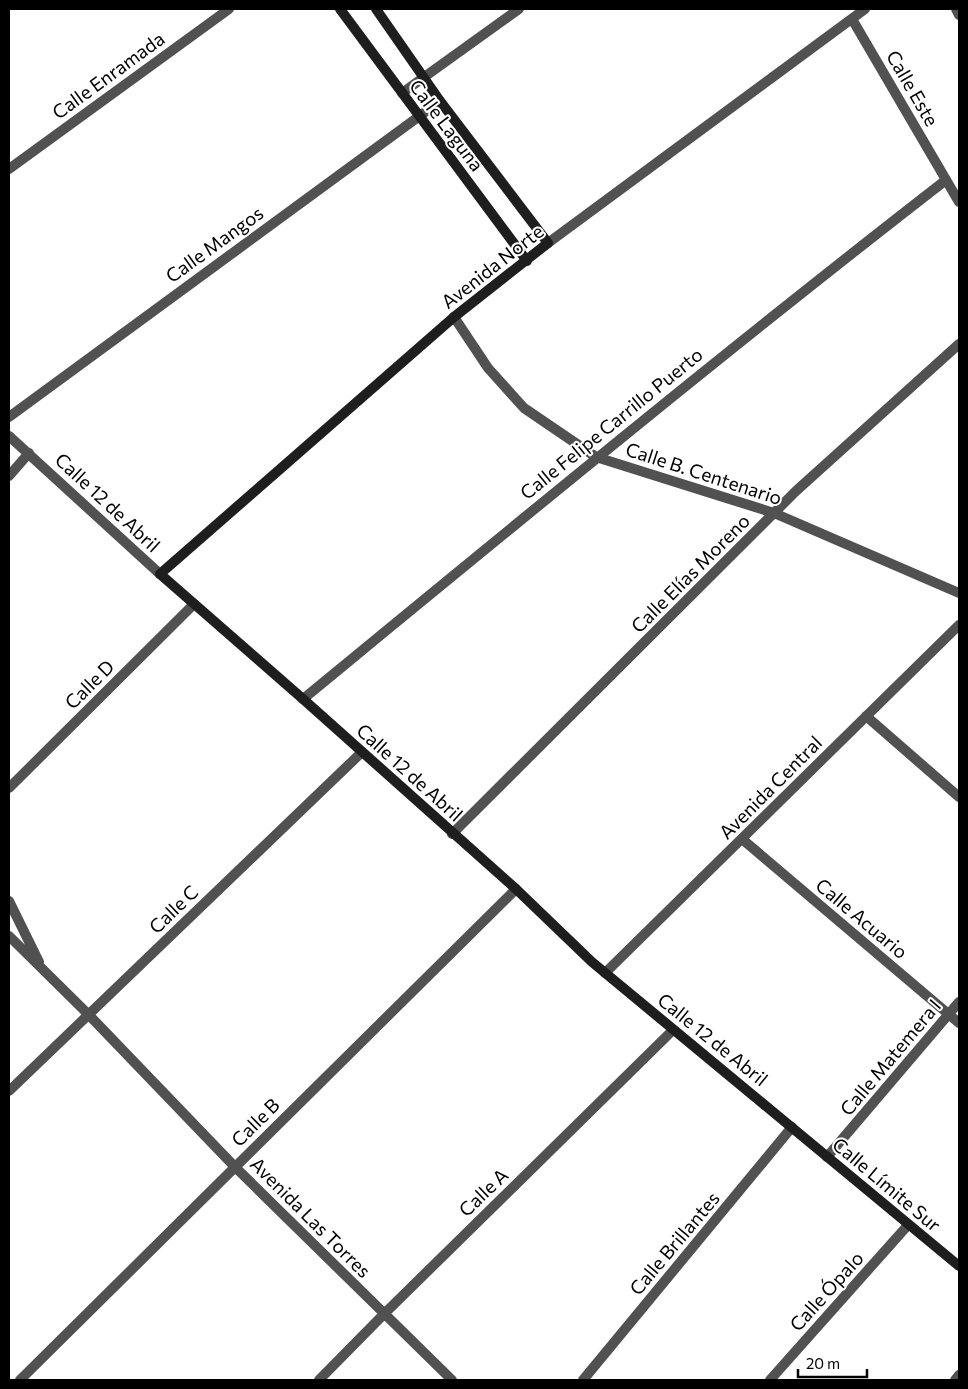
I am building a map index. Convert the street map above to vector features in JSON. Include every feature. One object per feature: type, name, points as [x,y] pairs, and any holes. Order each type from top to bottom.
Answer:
[{"type":"street","name":"Calle Enramada","points":[[9,169],[229,9]]},
{"type":"street","name":"Calle Laguna","points":[[340,9],[527,261]]},
{"type":"street","name":"Calle Laguna","points":[[376,9],[440,101],[548,243]]},
{"type":"street","points":[[402,92],[519,9]]},
{"type":"street","name":"Avenida Norte","points":[[160,574],[454,318],[548,243],[865,9]]},
{"type":"street","points":[[956,9],[959,15]]},
{"type":"street","name":"Calle Este","points":[[852,18],[959,202]]},
{"type":"street","name":"Calle Mangos","points":[[9,416],[440,101]]},
{"type":"street","name":"Calle Felipe Carrillo Puerto","points":[[303,699],[596,457],[730,349],[946,180]]},
{"type":"street","name":"Calle B. Centenario","points":[[454,318],[488,368],[524,408],[596,457],[774,513],[959,592]]},
{"type":"street","name":"Calle Elías Moreno","points":[[452,834],[803,484],[959,344]]},
{"type":"street","name":"Calle 12 de Abril","points":[[9,436],[160,574],[516,889],[605,973],[792,1128]]},
{"type":"street","points":[[9,476],[29,453]]},
{"type":"street","name":"Calle D","points":[[9,788],[194,604]]},
{"type":"street","name":"Avenida Central","points":[[605,973],[959,625]]},
{"type":"street","points":[[866,716],[959,797]]},
{"type":"street","name":"Calle C","points":[[9,1090],[362,752]]},
{"type":"street","name":"Calle Acuario","points":[[742,839],[959,1023]]},
{"type":"street","name":"Calle B","points":[[20,1380],[516,889]]},
{"type":"street","name":"Avenida Las Torres","points":[[9,901],[43,969]]},
{"type":"street","name":"Avenida Las Torres","points":[[9,936],[88,1014],[235,1167],[452,1380]]},
{"type":"street","name":"Calle Matemera I","points":[[827,1157],[959,1002]]},
{"type":"street","name":"Calle A","points":[[319,1380],[673,1030]]},
{"type":"street","name":"Calle Límite Sur","points":[[792,1128],[959,1266]]},
{"type":"street","name":"Calle Brillantes","points":[[583,1380],[792,1128]]},
{"type":"street","name":"Calle Ópalo","points":[[770,1380],[908,1225]]},
{"type":"street","points":[[955,1380],[959,1376]]}]
